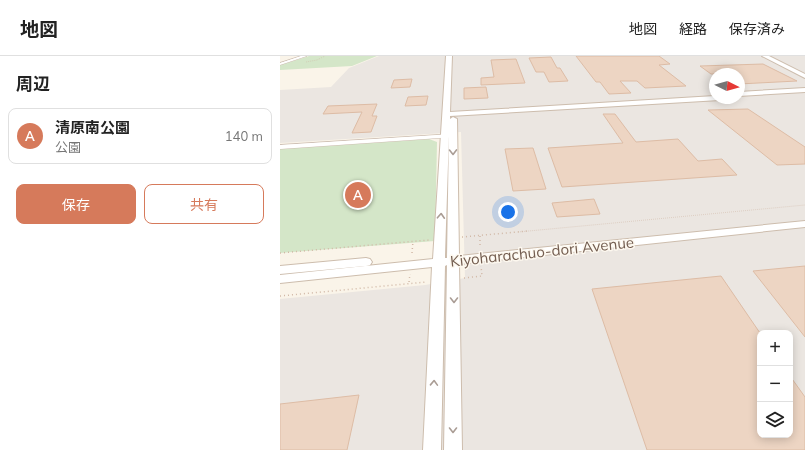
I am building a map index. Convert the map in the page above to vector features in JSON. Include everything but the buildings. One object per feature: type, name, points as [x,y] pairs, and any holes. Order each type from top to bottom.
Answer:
[{"type":"street","points":[[280,64],[305,56]]},
{"type":"street","points":[[449,56],[450,112]]},
{"type":"street","points":[[432,450],[446,258],[449,136],[454,56]]},
{"type":"street","points":[[765,56],[805,76]]},
{"type":"street","points":[[771,56],[805,72]]},
{"type":"street","points":[[286,62],[294,63]]},
{"type":"street","points":[[745,96],[805,92]]},
{"type":"street","points":[[450,112],[709,96]]},
{"type":"street","points":[[450,112],[709,99]]},
{"type":"street","points":[[280,146],[449,136]]},
{"type":"street","points":[[449,136],[446,258],[453,450]]},
{"type":"street","name":"Kiyoharachuo-dori Avenue","points":[[280,279],[446,258],[805,219]]},
{"type":"street","name":"Kiyoharachuo-dori Avenue","points":[[280,270],[446,258],[805,224]]},
{"type":"path","points":[[294,63],[313,61],[325,56]]},
{"type":"path","points":[[460,237],[805,205]]},
{"type":"path","points":[[480,236],[480,247]]},
{"type":"path","points":[[280,253],[435,239]]},
{"type":"path","points":[[412,253],[413,241]]},
{"type":"path","points":[[462,278],[482,276],[481,263]]},
{"type":"path","points":[[409,283],[410,270]]},
{"type":"path","points":[[280,296],[430,281]]},
{"type":"shaded area","points":[[379,56],[805,56],[805,450],[280,450],[280,299],[425,285],[465,278],[461,132],[280,143],[280,90],[331,87],[349,68]]},
{"type":"green space","points":[[309,56],[377,56],[352,66],[280,70],[280,65]]},
{"type":"green space","points":[[429,139],[437,142],[435,241],[280,253],[280,149]]},
{"type":"place","name":"清原南公園","points":[[358,195]]}]
